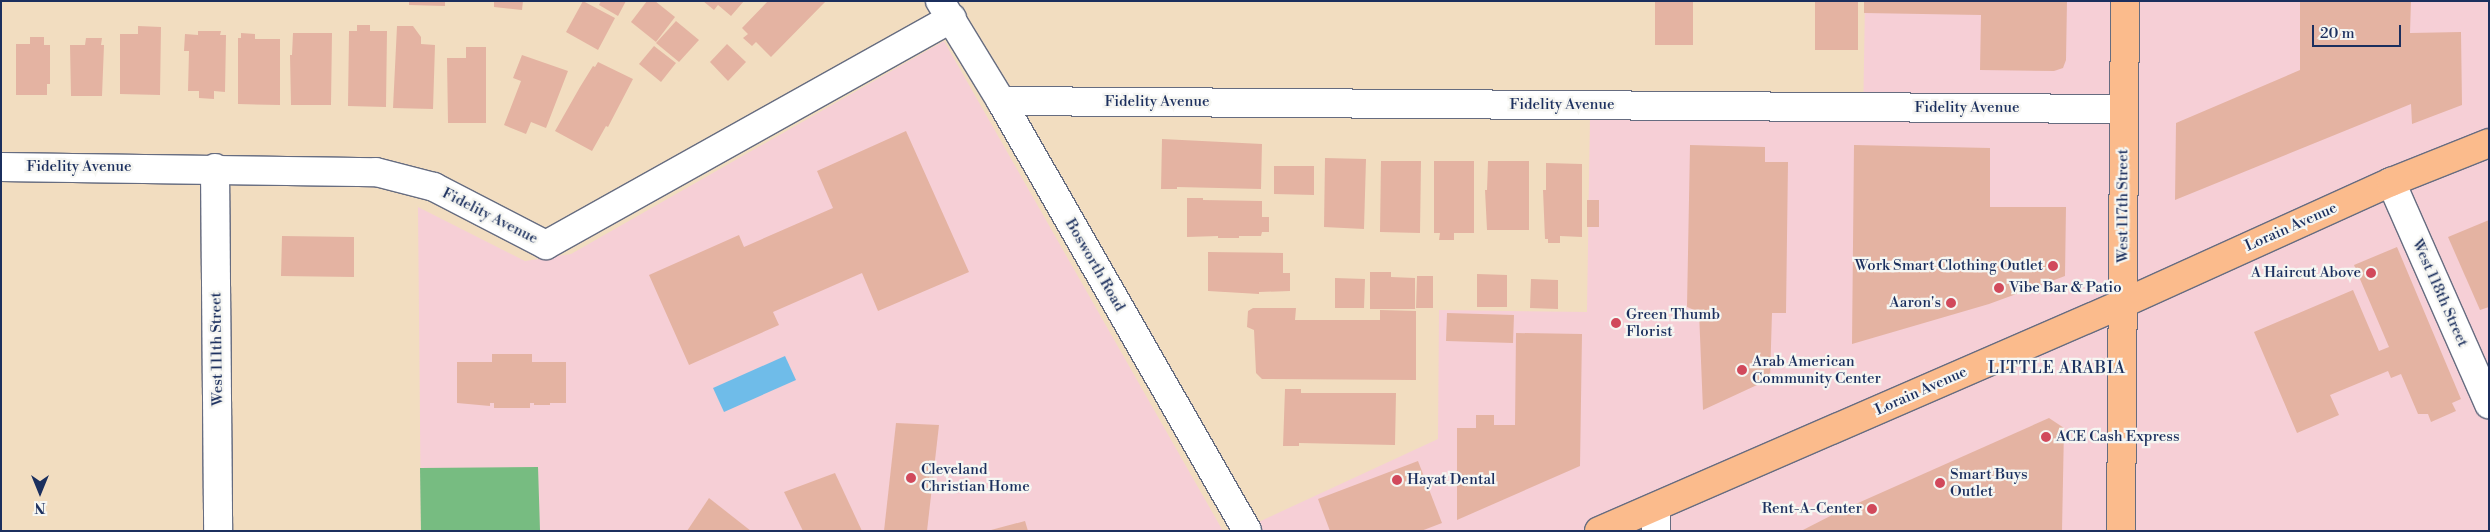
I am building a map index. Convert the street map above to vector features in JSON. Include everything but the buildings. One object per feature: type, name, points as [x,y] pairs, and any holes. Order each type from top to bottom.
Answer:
[{"type":"main road","name":"West 117th Street","points":[[2121,531],[2124,303],[2124,1]]},
{"type":"main road","name":"Lorain Avenue","points":[[1600,531],[1656,519],[2390,182],[2489,143]]},
{"type":"street","name":"Fidelity Avenue","points":[[1,167],[215,168],[376,172],[434,187],[546,245],[946,9]]},
{"type":"street","name":"Bosworth Road","points":[[946,9],[1001,101],[1247,531]]},
{"type":"street","name":"Fidelity Avenue","points":[[1001,101],[2123,109]]},
{"type":"street","name":"West 111th Street","points":[[215,168],[218,531]]},
{"type":"street","name":"West 118th Street","points":[[2390,182],[2489,404]]},
{"type":"shaded area","points":[[1865,1],[2489,1],[2489,531],[1239,531],[1438,439],[1439,310],[1587,312],[1590,115],[1863,121]]},
{"type":"shaded area","points":[[944,41],[1223,531],[421,531],[418,207],[525,261],[571,254]]},
{"type":"green space","points":[[538,467],[540,531],[421,531],[420,468]]},
{"type":"water","points":[[785,356],[796,380],[724,412],[713,388]]},
{"type":"place","name":"Work Smart Clothing Outlet","points":[[2053,266]]},
{"type":"place","name":"A Haircut Above","points":[[2371,273]]},
{"type":"place","name":"Vibe Bar & Patio","points":[[1999,288]]},
{"type":"place","name":"Aaron's","points":[[1951,303]]},
{"type":"place","name":"Green Thumb Florist","points":[[1616,323]]},
{"type":"place","name":"Arab American Community Center","points":[[1742,370]]},
{"type":"place","name":"ACE Cash Express","points":[[2046,437]]},
{"type":"place","name":"Cleveland Christian Home","points":[[911,478]]},
{"type":"place","name":"Hayat Dental","points":[[1397,480]]},
{"type":"place","name":"Smart Buys Outlet","points":[[1940,483]]},
{"type":"place","name":"Rent-A-Center","points":[[1872,509]]},
{"type":"district","name":"LITTLE ARABIA","points":[[2057,368]]}]
